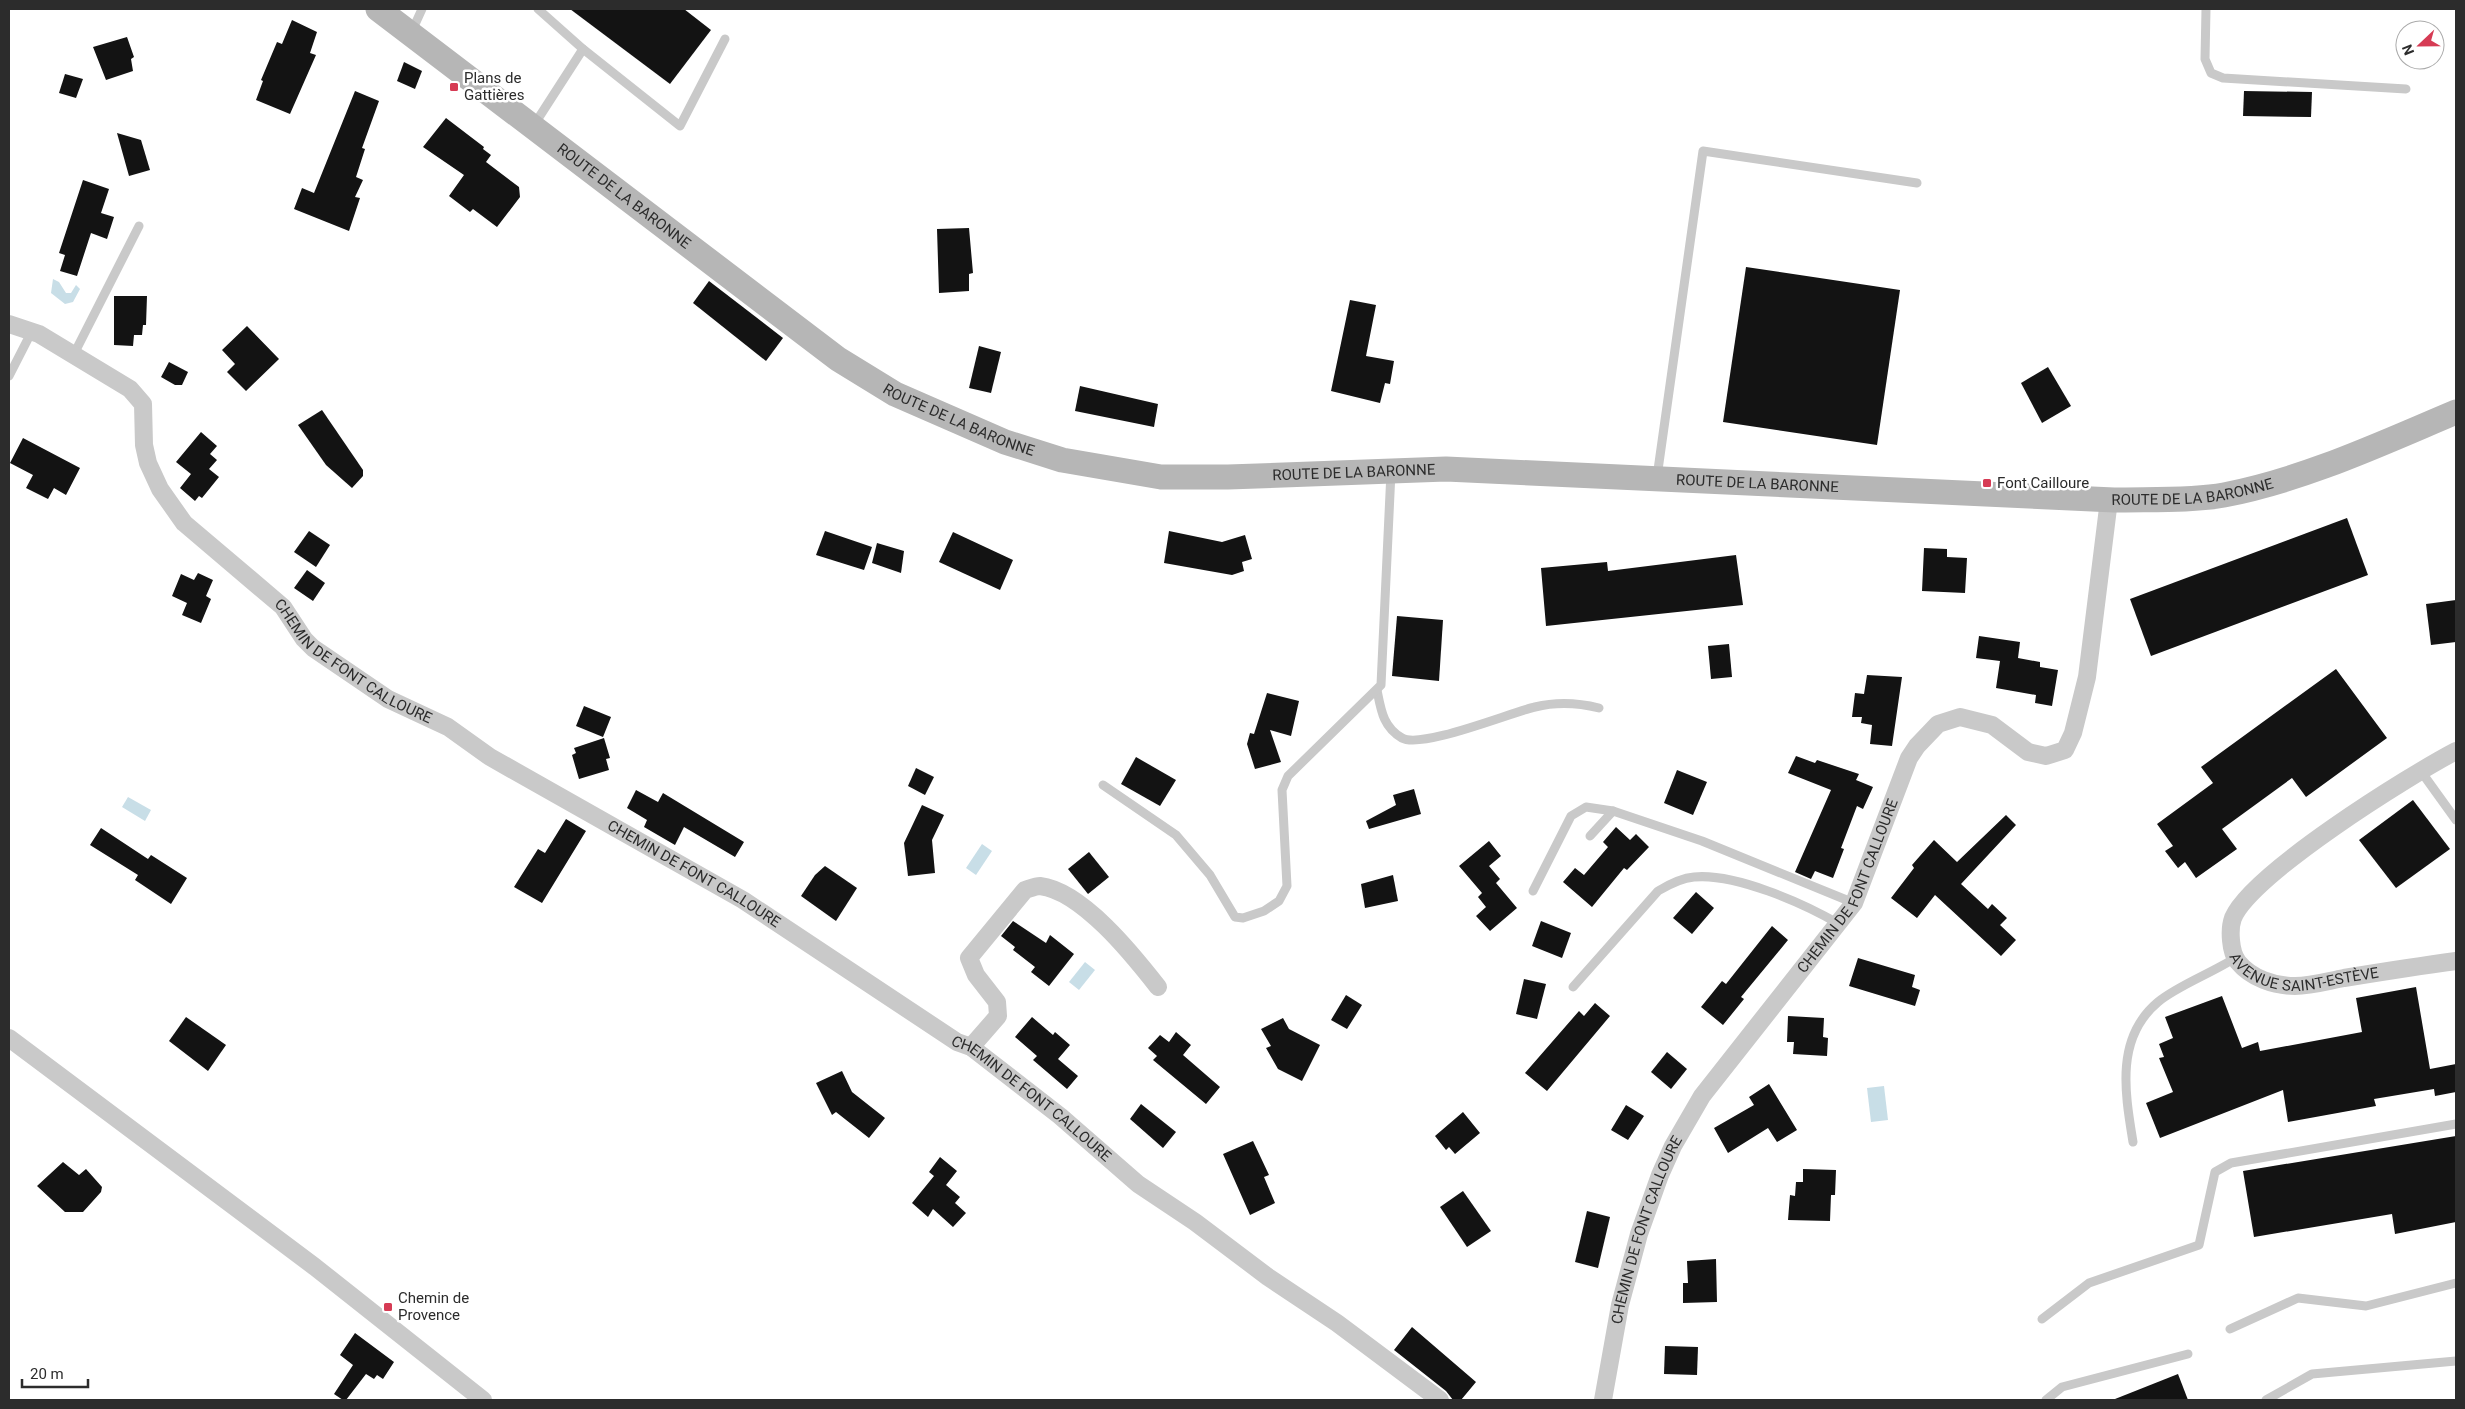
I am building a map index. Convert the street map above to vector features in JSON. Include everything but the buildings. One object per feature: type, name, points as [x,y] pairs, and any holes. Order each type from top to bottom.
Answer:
[{"type":"main road","name":"ROUTE DE LA BARONNE","points":[[378,9],[838,359],[895,394],[1005,442],[1062,460],[1161,477],[1228,477],[1446,469],[2109,500],[2222,495],[2270,485],[2324,468],[2456,412]]},
{"type":"street","name":"CHEMIN DE FONT CALLOURE","points":[[9,324],[32,331],[121,382],[143,404],[144,445],[148,463],[160,489],[184,522],[283,607],[304,639],[313,648],[388,699],[448,727],[490,757],[743,900],[957,1042],[971,1047],[1060,1116],[1138,1184],[1195,1222],[1268,1277],[1337,1323],[1440,1400]]},
{"type":"street","name":"CHEMIN DE FONT CALLOURE","points":[[1603,1400],[1620,1305],[1637,1243],[1660,1175],[1673,1146],[1702,1096],[1854,903],[1910,758],[1917,746],[1938,724],[1960,718],[1992,725],[2028,752],[2046,756],[2065,750],[2073,733],[2087,677],[2109,500]]},
{"type":"street","name":"AVENUE SAINT-ESTÈVE","points":[[2456,751],[2420,770],[2292,857],[2246,897],[2232,919],[2232,948],[2235,958],[2244,969],[2266,982],[2295,986],[2456,960]]},
{"type":"street","points":[[971,1047],[998,1016],[998,1002],[976,975],[969,958],[1025,890],[1038,886],[1060,894],[1098,918],[1136,958],[1158,987]]},
{"type":"street","points":[[9,1038],[314,1267],[483,1400]]},
{"type":"lane","points":[[411,34],[422,9]]},
{"type":"lane","points":[[538,9],[583,49],[680,126],[725,39]]},
{"type":"lane","points":[[2206,9],[2205,59],[2211,73],[2223,78],[2406,89]]},
{"type":"lane","points":[[532,126],[583,49]]},
{"type":"lane","points":[[1657,478],[1703,151],[1916,183]]},
{"type":"lane","points":[[74,354],[139,226]]},
{"type":"lane","points":[[9,376],[32,331]]},
{"type":"lane","points":[[1103,785],[1176,835],[1210,875],[1235,917],[1243,918],[1264,912],[1279,901],[1287,886],[1282,790],[1288,776],[1381,685],[1391,471]]},
{"type":"lane","points":[[1376,690],[1383,721],[1403,739],[1430,739],[1536,706],[1580,703],[1599,708]]},
{"type":"lane","points":[[2420,770],[2456,820]]},
{"type":"lane","points":[[1533,891],[1571,816],[1586,807],[1613,811],[1702,841],[1854,903]]},
{"type":"lane","points":[[1590,836],[1613,811]]},
{"type":"lane","points":[[1574,987],[1658,891],[1668,885],[1693,877],[1732,879],[1818,912],[1839,924]]},
{"type":"lane","points":[[2132,1142],[2125,1090],[2127,1050],[2138,1022],[2159,1002],[2235,958]]},
{"type":"lane","points":[[2042,1320],[2090,1283],[2198,1246],[2214,1172],[2231,1163],[2456,1124]]},
{"type":"lane","points":[[2230,1329],[2298,1298],[2366,1306],[2456,1283]]},
{"type":"lane","points":[[2046,1400],[2062,1387],[2188,1354]]},
{"type":"lane","points":[[2266,1400],[2312,1374],[2456,1361]]},
{"type":"water","points":[[53,279],[59,282],[66,293],[71,293],[76,285],[80,289],[73,302],[65,304],[51,293]]},
{"type":"water","points":[[128,797],[151,810],[145,821],[122,807]]},
{"type":"water","points":[[982,844],[992,851],[976,875],[966,868]]},
{"type":"water","points":[[1085,962],[1095,970],[1079,990],[1069,982]]},
{"type":"water","points":[[1884,1086],[1888,1120],[1871,1122],[1867,1088]]},
{"type":"place","name":"Plans de Gattières","points":[[454,87]]},
{"type":"place","name":"Font Cailloure","points":[[1987,483]]},
{"type":"place","name":"Chemin de Provence","points":[[388,1307]]}]
